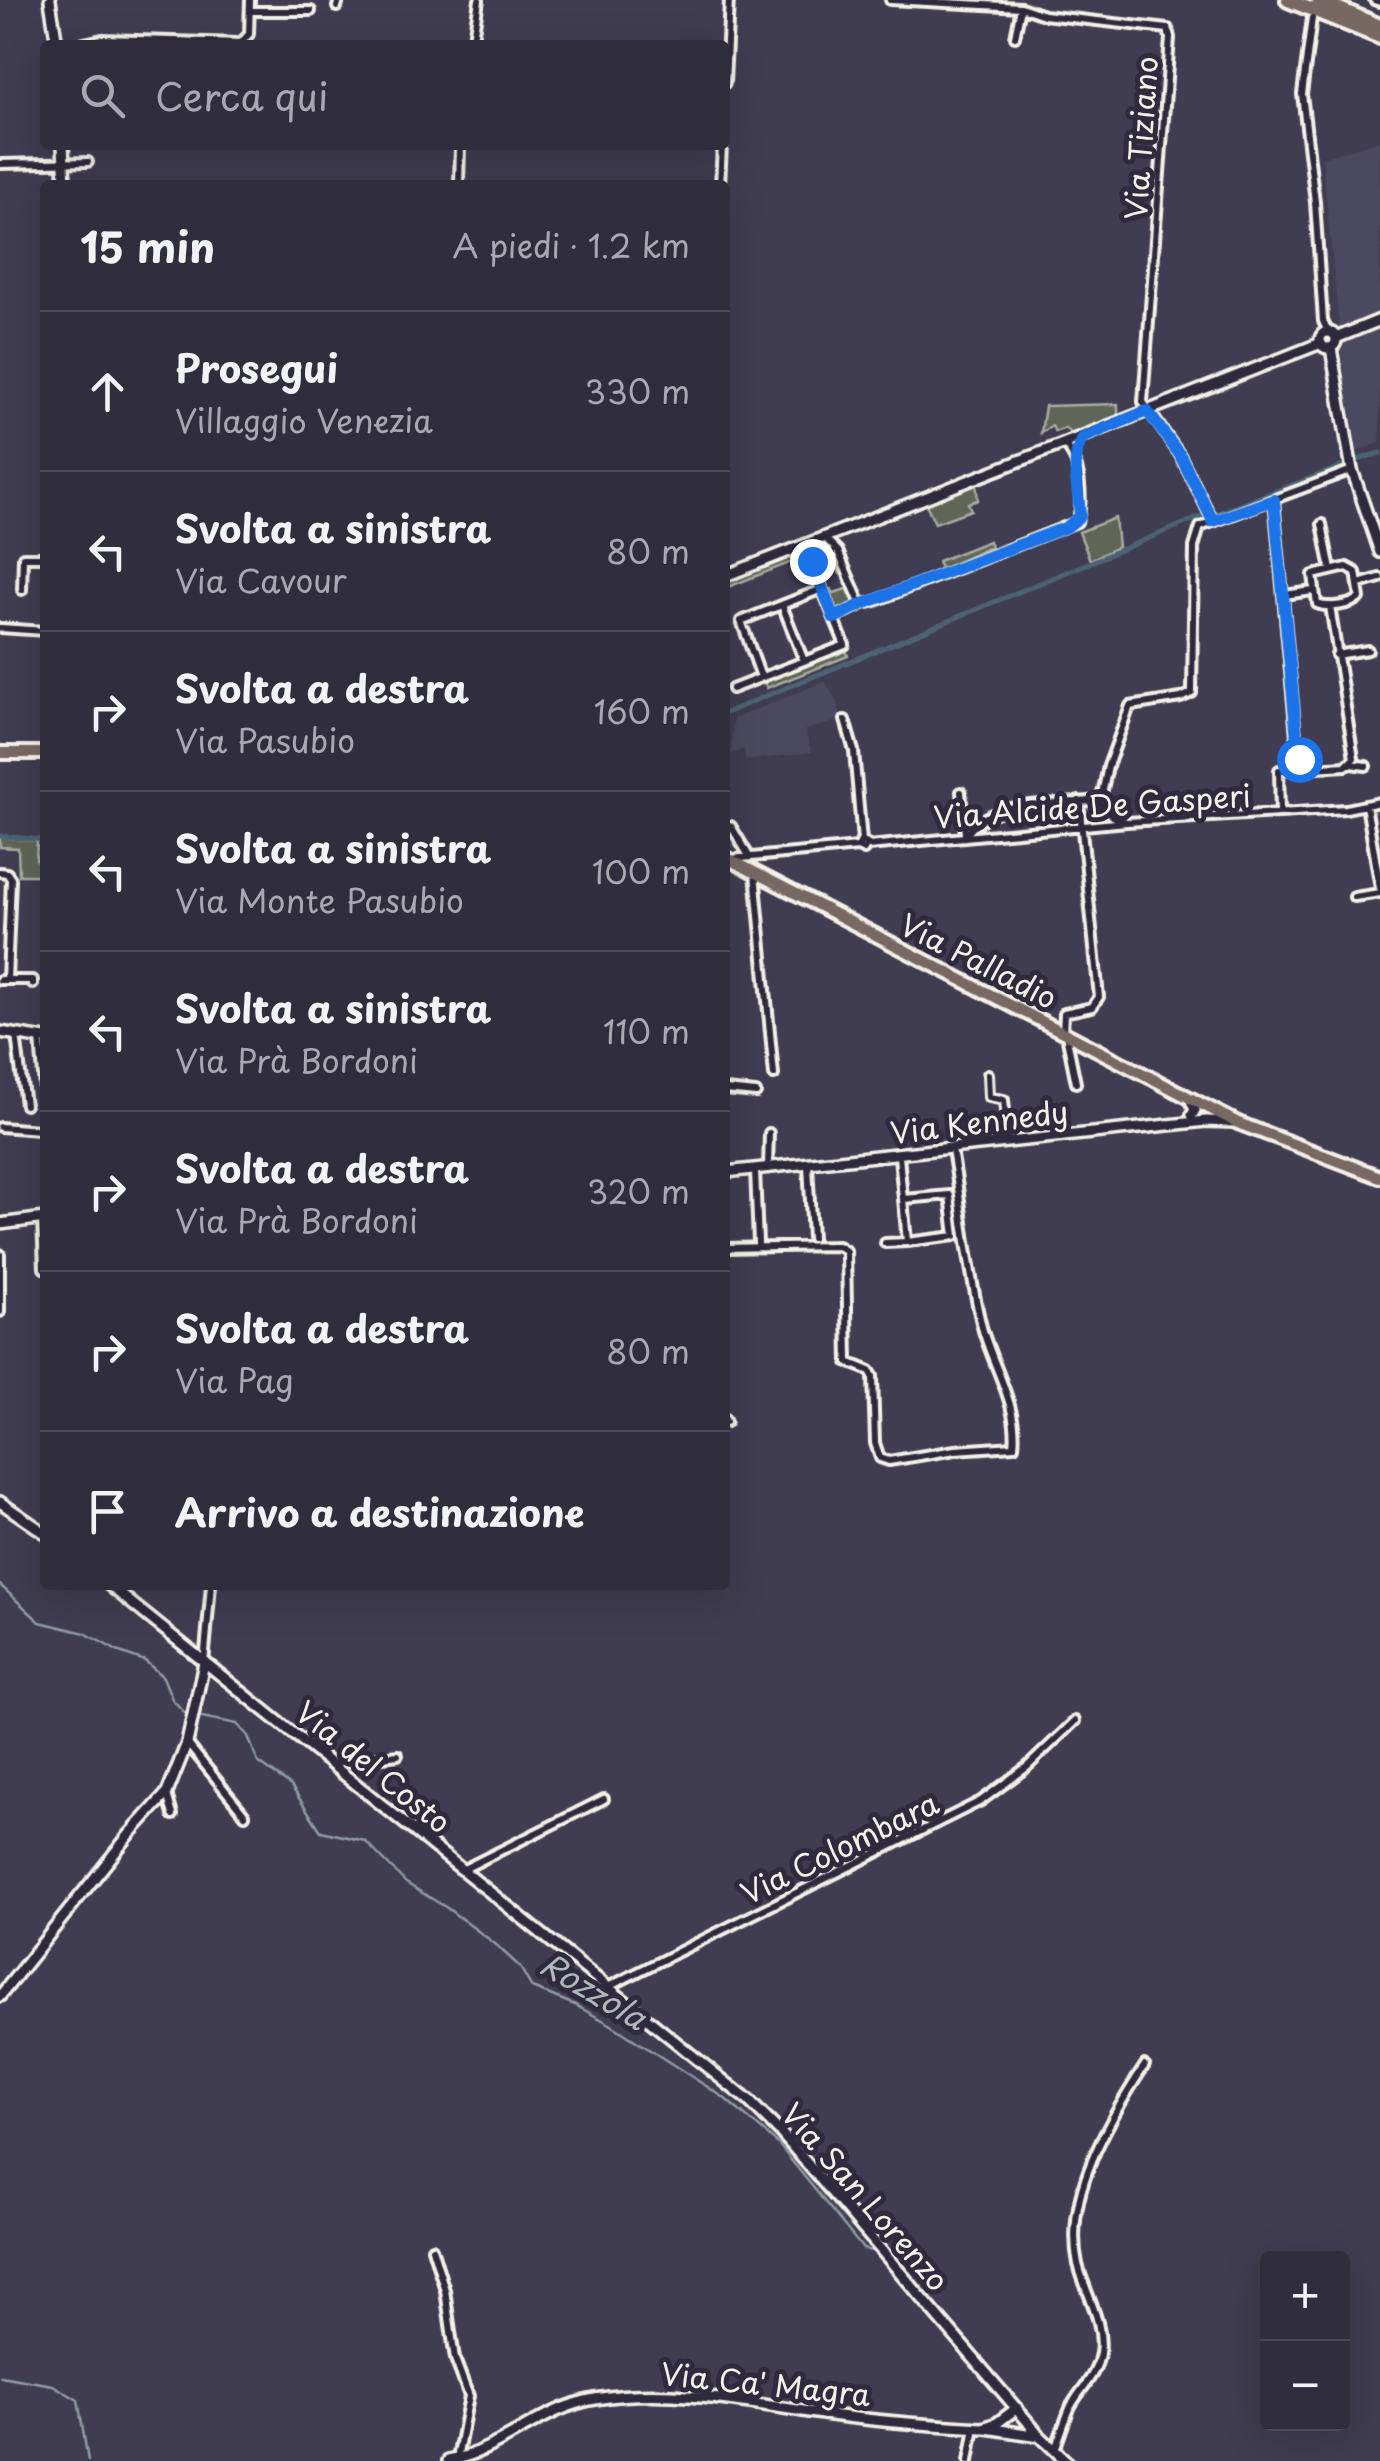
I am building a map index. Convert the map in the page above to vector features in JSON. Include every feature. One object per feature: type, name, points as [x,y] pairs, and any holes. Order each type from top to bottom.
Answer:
[{"type":"highway","points":[[1288,0],[1380,38]]},
{"type":"highway","points":[[1318,0],[1380,26]]},
{"type":"main road","points":[[50,0],[57,40]]},
{"type":"main road","points":[[63,150],[66,180]]},
{"type":"main road","points":[[1380,320],[1321,336],[1352,470],[1380,552]]},
{"type":"main road","points":[[730,574],[1147,411],[1326,346]]},
{"type":"main road","points":[[0,753],[40,753]]},
{"type":"main road","name":"Via Palladio","points":[[730,861],[1211,1109],[1380,1176]]},
{"type":"main road","points":[[0,1032],[40,1038]]},
{"type":"main road","points":[[1190,1098],[1192,1115]]},
{"type":"main road","points":[[1182,1123],[1211,1109]]},
{"type":"main road","points":[[1206,1121],[1211,1109]]},
{"type":"main road","name":"Via Kennedy","points":[[730,1172],[1182,1123],[1238,1122]]},
{"type":"main road","points":[[0,1224],[40,1219]]},
{"type":"main road","points":[[0,1502],[40,1530]]},
{"type":"main road","name":"Via del Costo","points":[[114,1590],[333,1763],[606,1988]]},
{"type":"main road","points":[[0,1996],[167,1793],[188,1743],[204,1663]]},
{"type":"main road","name":"Via San Lorenzo","points":[[606,1988],[749,2102],[781,2133],[1040,2436],[1066,2461]]},
{"type":"main road","name":"Via Ca' Magra","points":[[452,2460],[572,2403],[616,2397],[679,2395],[1040,2436]]},
{"type":"main road","points":[[979,2428],[1020,2412]]},
{"type":"main road","points":[[1005,2431],[1017,2428],[1020,2412]]},
{"type":"street","points":[[244,40],[249,34],[250,0]]},
{"type":"street","points":[[473,40],[479,0]]},
{"type":"street","points":[[727,40],[729,0]]},
{"type":"street","name":"Via Tiziano","points":[[890,0],[1021,7],[1044,15],[1158,26],[1169,32],[1143,402],[1147,411]]},
{"type":"street","points":[[1014,37],[1021,7]]},
{"type":"street","points":[[250,11],[311,11]]},
{"type":"street","points":[[1312,18],[1302,94],[1314,183],[1324,321],[1332,335]]},
{"type":"street","points":[[98,40],[149,40]]},
{"type":"street","points":[[459,180],[460,150]]},
{"type":"street","points":[[720,180],[722,150]]},
{"type":"street","points":[[0,164],[88,162]]},
{"type":"street","points":[[1147,411],[1180,455],[1213,521]]},
{"type":"street","points":[[834,618],[1077,522],[1080,510],[1076,457],[1083,438]]},
{"type":"street","points":[[1065,445],[1076,457]]},
{"type":"street","points":[[1098,800],[1130,706],[1192,693],[1194,540],[1200,527],[1352,470]]},
{"type":"street","points":[[1274,500],[1299,768]]},
{"type":"street","points":[[1322,524],[1331,570]]},
{"type":"street","points":[[835,552],[840,531]]},
{"type":"street","points":[[824,538],[863,604]]},
{"type":"street","points":[[732,689],[845,645],[812,561],[835,552]]},
{"type":"street","points":[[22,590],[23,557],[40,557]]},
{"type":"street","points":[[1353,569],[1359,584],[1361,593],[1356,602],[1317,604],[1312,576],[1353,569]]},
{"type":"street","points":[[1359,584],[1380,578]]},
{"type":"street","points":[[762,677],[741,621],[822,589]]},
{"type":"street","points":[[1284,595],[1313,591]]},
{"type":"street","points":[[782,605],[804,661]]},
{"type":"street","points":[[1330,606],[1353,752],[1351,764]]},
{"type":"street","points":[[0,628],[40,631]]},
{"type":"street","points":[[1336,655],[1368,650]]},
{"type":"street","points":[[845,720],[852,742],[862,844]]},
{"type":"street","points":[[1280,813],[1279,770],[1366,766]]},
{"type":"street","points":[[961,792],[965,836]]},
{"type":"street","points":[[965,836],[982,820],[1003,810],[1098,800]]},
{"type":"street","points":[[1098,800],[1112,816],[1127,822]]},
{"type":"street","points":[[1076,1083],[1064,1033],[1064,1014],[1092,1007],[1099,997],[1079,801]]},
{"type":"street","name":"Via Alcide De Gasperi","points":[[730,858],[1380,802]]},
{"type":"street","points":[[1354,897],[1380,891],[1366,805]]},
{"type":"street","points":[[732,826],[749,856]]},
{"type":"street","points":[[0,872],[10,877],[3,980],[33,980],[33,984]]},
{"type":"street","points":[[755,872],[774,1075]]},
{"type":"street","points":[[16,1035],[25,1104]]},
{"type":"street","points":[[988,1074],[988,1097],[1004,1100],[1008,1142]]},
{"type":"street","points":[[730,1090],[756,1093]]},
{"type":"street","points":[[0,1126],[40,1130]]},
{"type":"street","points":[[768,1169],[769,1134]]},
{"type":"street","points":[[730,1248],[838,1246],[846,1251],[848,1362],[873,1376],[875,1443],[880,1458],[889,1461],[955,1450],[1014,1446],[1016,1434],[1008,1400],[982,1326],[952,1150]]},
{"type":"street","points":[[898,1156],[908,1242]]},
{"type":"street","points":[[808,1165],[812,1238]]},
{"type":"street","points":[[755,1170],[758,1243]]},
{"type":"street","points":[[885,1243],[955,1236],[950,1195],[904,1199]]},
{"type":"street","points":[[0,1254],[0,1312]]},
{"type":"street","points":[[204,1663],[211,1590]]},
{"type":"street","name":"Via Colombara","points":[[606,1988],[982,1801],[1013,1779],[1075,1722]]},
{"type":"street","points":[[188,1743],[246,1816]]},
{"type":"street","points":[[333,1763],[398,1754]]},
{"type":"street","points":[[167,1793],[173,1815]]},
{"type":"street","points":[[462,1870],[604,1800]]},
{"type":"street","points":[[1055,2451],[1073,2402],[1092,2377],[1100,2354],[1097,2318],[1076,2254],[1076,2214],[1107,2131],[1145,2064]]},
{"type":"street","name":"Via Ca' Magra","points":[[432,2248],[445,2290],[454,2353],[469,2396],[452,2460]]},
{"type":"street","points":[[970,2461],[979,2428]]},
{"type":"shaded area","points":[[1380,140],[1380,443],[1352,453],[1322,158]]},
{"type":"shaded area","points":[[825,681],[837,701],[842,720],[805,730],[812,752],[745,761],[744,750],[731,754],[733,719]]},
{"type":"green space","points":[[1118,404],[1118,416],[1071,434],[1065,428],[1055,432],[1052,426],[1041,433],[1045,406]]},
{"type":"green space","points":[[976,482],[978,500],[968,503],[971,510],[935,523],[925,502]]},
{"type":"green space","points":[[1115,518],[1118,547],[1090,560],[1079,532]]},
{"type":"green space","points":[[823,541],[833,546],[844,575],[837,567],[825,567],[828,589],[834,593],[849,588],[855,605],[834,613],[817,568],[835,560],[830,547],[730,586],[730,580]]},
{"type":"green space","points":[[989,541],[992,551],[988,548],[940,570],[938,561]]},
{"type":"green space","points":[[845,647],[848,656],[767,688],[763,679]]},
{"type":"green space","points":[[0,837],[37,841],[40,875],[19,875],[18,848],[0,847]]},
{"type":"waterway","points":[[1354,461],[1380,453]]},
{"type":"waterway","points":[[1215,514],[1343,466]]},
{"type":"waterway","points":[[730,711],[1205,515]]},
{"type":"waterway","points":[[0,836],[40,840]]},
{"type":"waterway","name":"Rozzola","points":[[0,1585],[40,1622],[85,1633],[145,1661],[163,1677],[172,1699],[185,1713]]},
{"type":"waterway","name":"Rozzola","points":[[197,1716],[237,1724],[248,1736],[258,1762],[291,1786],[321,1831],[365,1841],[406,1883],[494,1943],[520,1967],[532,1988],[610,2024],[723,2097],[778,2144],[863,2249],[872,2251]]},
{"type":"waterway","points":[[0,2376],[53,2385],[78,2400],[88,2461]]},
{"type":"route","points":[[812,561],[834,618],[1067,527],[1080,516],[1076,457],[1079,443],[1147,411],[1180,455],[1213,521],[1274,500],[1299,759]]}]
